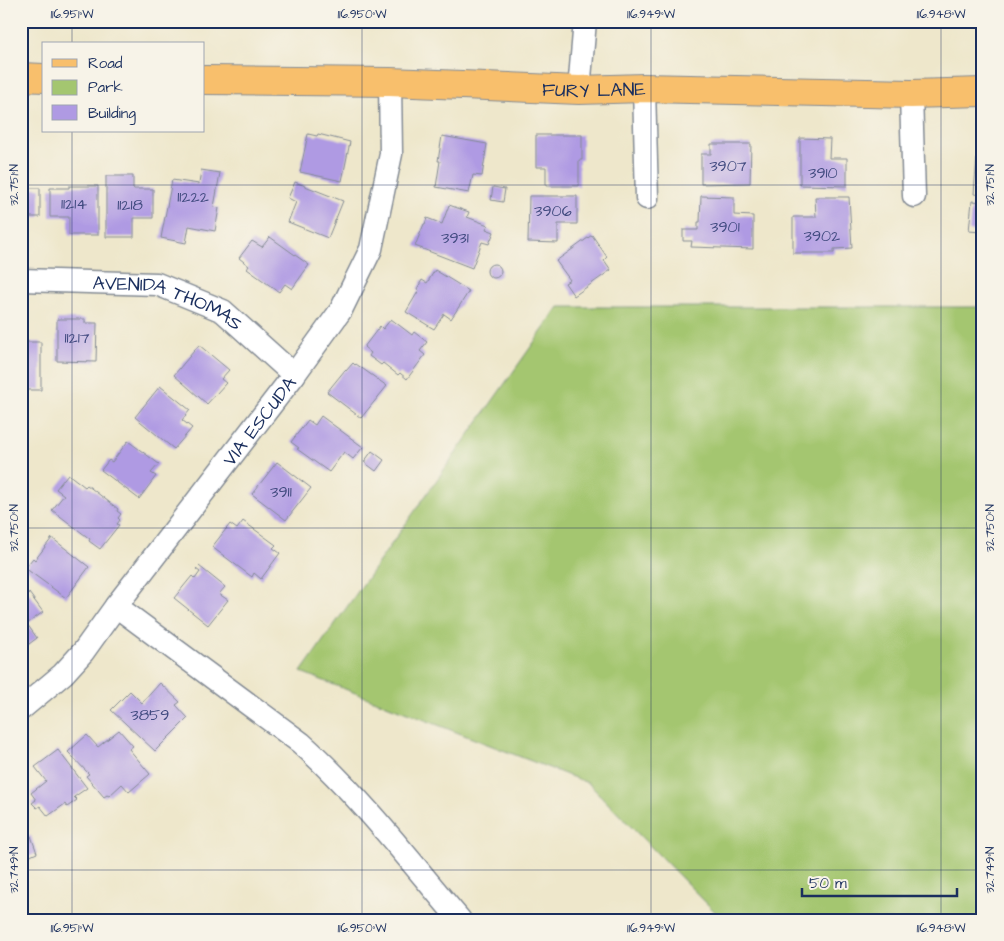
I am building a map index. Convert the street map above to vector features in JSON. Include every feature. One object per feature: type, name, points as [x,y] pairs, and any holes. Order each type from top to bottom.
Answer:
[{"type":"main road","points":[[21,77],[42,78]]},
{"type":"main road","name":"FURY LANE","points":[[205,80],[390,82],[579,90],[644,88],[911,94],[983,92]]},
{"type":"street","points":[[579,90],[585,21]]},
{"type":"street","name":"VIA ESCUDA","points":[[21,709],[63,674],[83,652],[116,606],[294,375],[340,310],[372,249],[391,154],[390,82]]},
{"type":"street","points":[[644,88],[648,198]]},
{"type":"street","points":[[911,94],[914,196]]},
{"type":"street","name":"AVENIDA THOMAS","points":[[21,280],[157,284],[223,311],[294,375]]},
{"type":"street","points":[[116,606],[301,743],[320,760],[354,796],[460,920]]},
{"type":"green space","points":[[559,307],[983,307],[983,920],[723,920],[588,783],[301,672]]},
{"type":"building","points":[[308,134],[317,136],[318,134],[350,142],[342,181],[300,172]]},
{"type":"building","points":[[536,135],[582,135],[582,160],[579,160],[579,186],[546,186],[546,167],[536,167]]},
{"type":"building","points":[[442,136],[487,144],[482,176],[473,175],[469,193],[436,187]]},
{"type":"building","points":[[800,138],[830,139],[829,158],[847,158],[847,186],[800,185]]},
{"type":"building","points":[[711,144],[751,144],[750,183],[701,184],[701,154],[711,154]]},
{"type":"building","points":[[977,155],[983,155],[983,195],[974,194]]},
{"type":"building","points":[[201,170],[220,173],[214,207],[219,208],[215,231],[189,226],[186,243],[161,238],[172,180],[199,184]]},
{"type":"building","points":[[106,176],[133,176],[134,189],[153,189],[153,218],[134,218],[134,237],[106,237]]},
{"type":"building","points":[[295,182],[343,201],[328,238],[288,222],[296,202],[288,198]]},
{"type":"building","points":[[69,186],[98,186],[98,235],[69,235],[69,217],[50,217],[50,188],[69,188]]},
{"type":"building","points":[[493,187],[505,189],[503,202],[491,200]]},
{"type":"building","points":[[21,188],[40,188],[40,217],[21,217]]},
{"type":"building","points":[[529,196],[577,196],[577,224],[558,224],[558,243],[528,242]]},
{"type":"building","points":[[701,196],[734,197],[734,215],[753,216],[753,249],[691,247],[692,241],[683,241],[683,230],[698,230]]},
{"type":"building","points":[[815,197],[849,197],[852,248],[834,249],[834,253],[793,253],[793,217],[816,217]]},
{"type":"building","points":[[972,201],[983,202],[983,243],[980,243],[981,232],[969,231]]},
{"type":"building","points":[[449,205],[469,212],[467,217],[488,225],[486,229],[494,232],[489,244],[482,242],[472,268],[415,246],[427,218],[442,224]]},
{"type":"building","points":[[592,235],[607,257],[604,260],[611,270],[574,296],[565,283],[570,280],[556,261]]},
{"type":"building","points":[[270,237],[309,265],[292,289],[285,284],[279,292],[247,269],[249,266],[239,258],[252,241],[262,247]]},
{"type":"building","points":[[494,264],[499,266],[501,271],[499,276],[494,278],[489,276],[487,271],[489,266]]},
{"type":"building","points":[[435,270],[469,291],[451,319],[444,314],[434,329],[406,312],[419,290],[417,289],[422,280],[427,283]]},
{"type":"building","points":[[57,319],[85,319],[85,323],[97,323],[96,362],[57,361]]},
{"type":"building","points":[[391,319],[412,335],[414,332],[427,342],[420,351],[425,355],[407,379],[400,373],[398,375],[383,363],[381,365],[369,356],[371,353],[364,347],[380,326],[383,329]]},
{"type":"building","points":[[21,342],[41,342],[41,390],[21,390]]},
{"type":"building","points":[[199,345],[229,370],[221,379],[226,383],[207,404],[174,375]]},
{"type":"building","points":[[353,363],[387,386],[361,418],[327,392]]},
{"type":"building","points":[[160,386],[190,410],[182,420],[192,428],[174,449],[135,417]]},
{"type":"building","points":[[321,416],[363,447],[353,459],[344,452],[329,472],[297,449],[299,448],[291,442],[308,420],[315,425]]},
{"type":"building","points":[[128,441],[159,464],[151,473],[156,476],[139,499],[101,470],[109,460],[112,462]]},
{"type":"building","points":[[372,451],[384,460],[376,471],[364,462]]},
{"type":"building","points":[[277,462],[311,488],[286,520],[252,494]]},
{"type":"building","points":[[68,474],[85,487],[87,485],[118,509],[117,511],[121,514],[118,518],[120,520],[117,524],[119,525],[100,549],[52,510],[64,495],[56,489]]},
{"type":"building","points":[[243,521],[276,545],[273,548],[280,553],[261,579],[254,573],[252,577],[212,547],[230,524],[237,529]]},
{"type":"building","points":[[52,538],[89,567],[66,598],[25,568],[33,558],[35,560]]},
{"type":"building","points":[[199,566],[225,587],[219,594],[228,600],[208,625],[174,598],[192,576],[195,579],[200,572],[196,569]]},
{"type":"building","points":[[21,591],[25,596],[29,593],[43,612],[27,624],[37,638],[21,650]]},
{"type":"building","points":[[160,683],[180,702],[176,705],[188,718],[155,751],[111,710],[130,691],[142,703]]},
{"type":"building","points":[[119,730],[133,746],[129,749],[150,774],[129,792],[122,784],[109,796],[104,797],[86,776],[89,774],[68,752],[87,735],[98,747]]},
{"type":"building","points":[[58,750],[87,788],[74,797],[77,800],[67,807],[65,804],[48,816],[40,806],[37,808],[32,803],[36,800],[31,793],[46,781],[35,767]]},
{"type":"building","points":[[21,807],[25,818],[21,820]]},
{"type":"building","points":[[21,820],[27,837],[31,836],[37,853],[21,862]]}]
